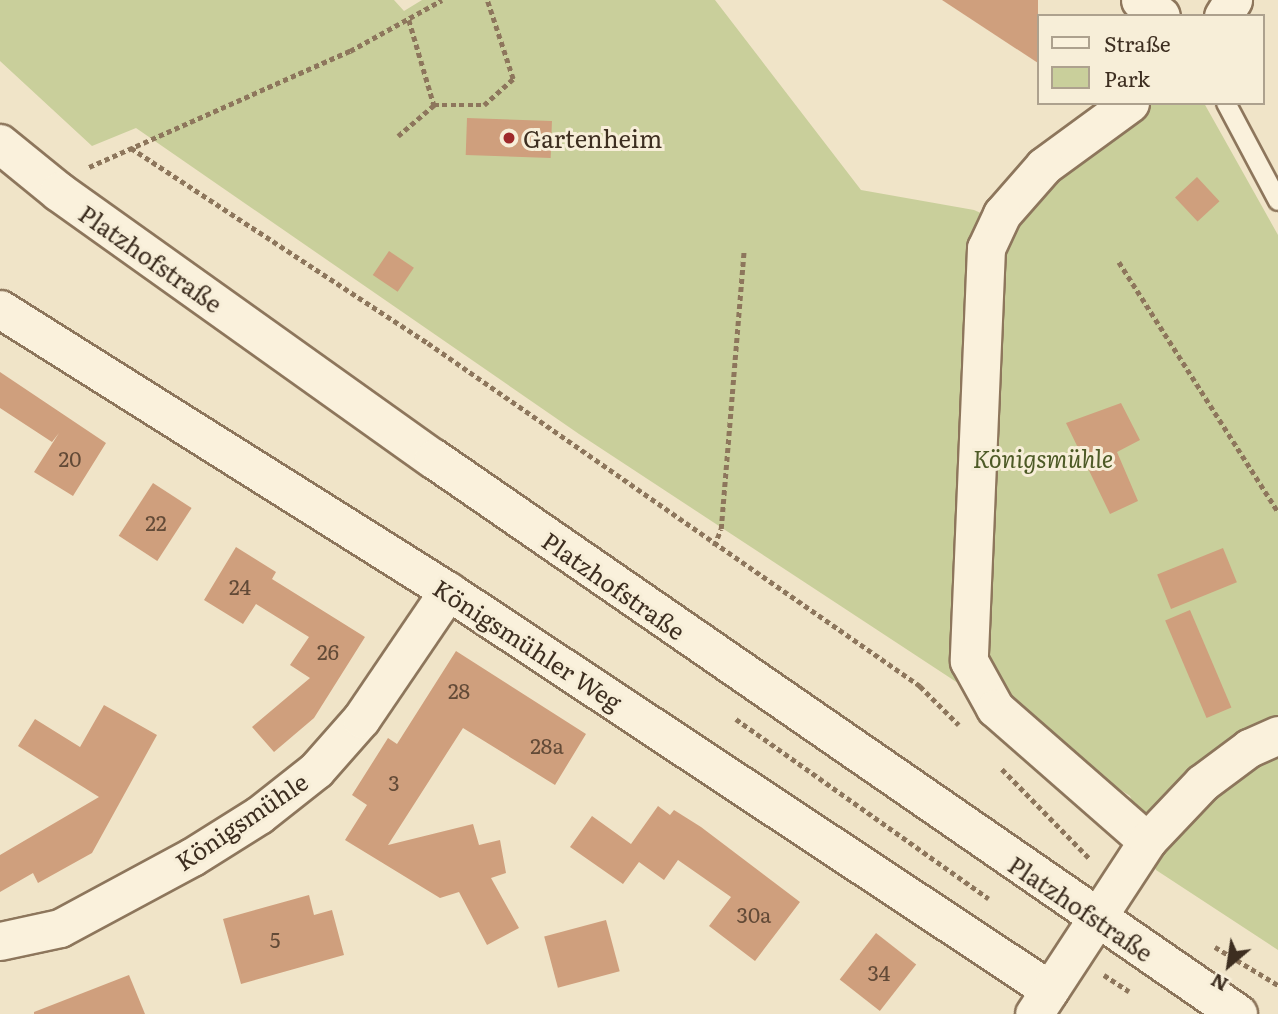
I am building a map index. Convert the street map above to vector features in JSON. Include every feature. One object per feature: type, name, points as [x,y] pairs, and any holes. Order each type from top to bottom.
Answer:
[{"type":"main road","name":"Platzhofstraße","points":[[0,144],[59,192],[434,459],[1238,1014]]},
{"type":"street","points":[[1140,0],[1158,14]]},
{"type":"street","points":[[1127,105],[1044,166],[1002,214],[986,248],[969,661],[995,708],[1147,841]]},
{"type":"street","name":"Königsmühler Weg","points":[[0,309],[448,591],[1042,1002]]},
{"type":"street","name":"Königsmühle","points":[[0,941],[60,928],[224,838],[306,778],[361,719],[448,591]]},
{"type":"street","points":[[1042,1002],[1147,841],[1202,783],[1249,748],[1278,735]]},
{"type":"lane","points":[[1227,105],[1278,201]]},
{"type":"path","points":[[80,172],[350,51],[442,0]]},
{"type":"path","points":[[398,136],[434,106],[484,105],[513,79],[487,0]]},
{"type":"path","points":[[409,20],[434,106]]},
{"type":"path","points":[[131,148],[428,343],[714,546],[920,686],[969,736]]},
{"type":"path","points":[[714,546],[721,529],[744,250]]},
{"type":"path","points":[[1119,262],[1278,512]]},
{"type":"path","points":[[999,766],[1116,886]]},
{"type":"green space","name":"Königsmühle","points":[[0,0],[394,0],[404,11],[422,0],[715,0],[861,190],[974,210],[1008,225],[1025,203],[1149,105],[1205,105],[1278,235],[1278,950],[1156,870],[1130,796],[579,434],[136,128],[92,146],[0,61]]},
{"type":"building","points":[[942,0],[1038,0],[1036,62]]},
{"type":"building","name":"Gartenheim","points":[[467,118],[552,121],[551,158],[466,155]]},
{"type":"building","points":[[1197,177],[1220,201],[1198,222],[1175,197]]},
{"type":"building","points":[[389,251],[414,268],[398,292],[373,275]]},
{"type":"building","points":[[0,372],[106,443],[73,496],[34,472],[59,433],[52,442],[0,408]]},
{"type":"building","points":[[1121,403],[1140,440],[1117,452],[1138,501],[1110,514],[1066,423]]},
{"type":"building","points":[[153,483],[192,508],[157,561],[119,536]]},
{"type":"building","points":[[236,547],[276,572],[272,579],[365,637],[314,718],[274,752],[252,727],[310,678],[290,665],[309,637],[256,604],[243,624],[204,600]]},
{"type":"building","points":[[1223,548],[1237,582],[1171,609],[1157,575]]},
{"type":"building","points":[[1190,610],[1231,708],[1207,718],[1165,621]]},
{"type":"building","points":[[456,651],[586,734],[555,785],[463,728],[388,845],[473,824],[479,845],[500,840],[506,873],[491,878],[519,928],[487,945],[459,892],[440,898],[345,840],[367,805],[352,795],[388,738],[397,744]]},
{"type":"building","points":[[104,705],[157,735],[92,853],[38,883],[33,873],[0,892],[0,855],[99,797],[18,746],[35,719],[80,747]]},
{"type":"building","points":[[658,806],[670,815],[674,810],[701,827],[800,902],[755,961],[709,926],[731,897],[678,860],[664,880],[639,862],[623,884],[570,847],[592,816],[631,844]]},
{"type":"building","points":[[309,895],[314,915],[332,910],[344,955],[241,984],[223,919]]},
{"type":"building","points":[[606,920],[620,971],[558,988],[544,937]]},
{"type":"building","points":[[876,933],[916,964],[880,1011],[840,979]]},
{"type":"building","points":[[129,975],[145,1014],[34,1014],[34,1012]]},
{"type":"place","name":"Gartenheim","points":[[509,138]]}]
